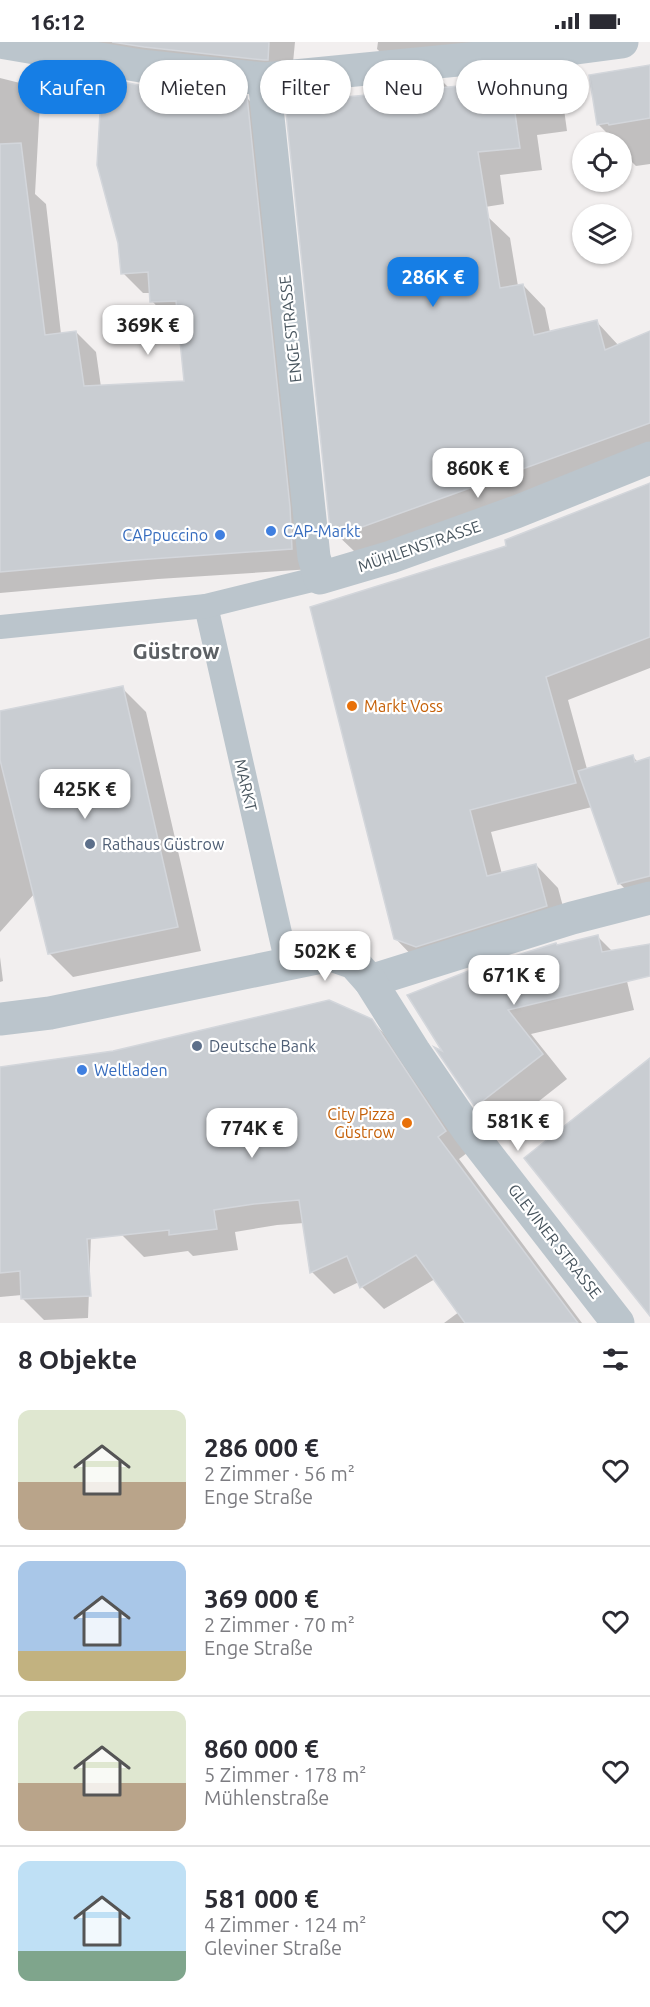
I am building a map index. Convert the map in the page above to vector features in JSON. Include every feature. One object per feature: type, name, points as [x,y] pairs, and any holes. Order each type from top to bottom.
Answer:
[{"type":"street","points":[[0,42],[44,46],[141,66],[260,79]]},
{"type":"street","points":[[336,60],[351,56],[569,49],[621,42]]},
{"type":"street","name":"ENGE STRASSE","points":[[268,114],[314,557],[320,578]]},
{"type":"street","name":"MÜHLENSTRASSE","points":[[320,578],[391,557],[516,512],[650,458]]},
{"type":"street","points":[[0,627],[206,606],[320,578]]},
{"type":"street","name":"MARKT","points":[[206,606],[287,964]]},
{"type":"street","points":[[0,1019],[50,1013],[331,955],[354,963],[370,981],[572,918],[650,898]]},
{"type":"street","name":"GLEVINER STRASSE","points":[[370,981],[468,1130],[618,1323]]},
{"type":"building","points":[[112,42],[269,42],[268,60]]},
{"type":"building","points":[[650,65],[650,118],[597,125],[589,75]]},
{"type":"building","points":[[127,83],[139,85],[139,114],[248,114],[248,106],[290,507],[292,549],[0,572],[0,144],[21,143],[45,335],[76,331],[84,386],[184,381],[176,301],[150,302],[148,272],[121,274],[118,243],[97,165],[100,114],[127,114]]},
{"type":"building","points":[[456,86],[456,114],[515,114],[520,148],[478,152],[500,288],[523,284],[534,335],[597,320],[605,350],[650,331],[650,423],[340,535],[330,529],[286,114],[351,114],[351,97],[363,95],[363,114],[444,114],[444,87]]},
{"type":"building","points":[[650,483],[650,637],[546,677],[576,783],[470,810],[487,876],[536,864],[547,906],[416,947],[394,939],[310,607],[506,546],[505,540]]},
{"type":"building","name":"Rathaus Güstrow","points":[[123,686],[178,927],[48,954],[0,760],[0,711]]},
{"type":"building","points":[[633,755],[635,762],[650,757],[650,876],[618,884],[578,771]]},
{"type":"building","points":[[598,935],[602,952],[650,944],[650,976],[508,1010],[543,1054],[475,1107],[434,1047],[442,1051],[407,995],[476,968],[556,943],[557,945]]},
{"type":"building","points":[[329,1000],[372,1019],[446,1131],[438,1137],[578,1323],[465,1323],[416,1255],[360,1288],[347,1256],[310,1273],[299,1200],[214,1210],[217,1229],[169,1235],[169,1230],[87,1239],[91,1296],[21,1299],[20,1271],[0,1273],[0,1067],[113,1051]]},
{"type":"building","points":[[650,1058],[650,1316],[524,1158]]},
{"type":"place","name":"CAP-Markt","points":[[271,531]]},
{"type":"place","name":"CAPpuccino","points":[[220,535]]},
{"type":"place","name":"Markt Voss","points":[[352,706]]},
{"type":"place","name":"Rathaus Güstrow","points":[[90,844]]},
{"type":"place","name":"Deutsche Bank","points":[[197,1046]]},
{"type":"place","name":"Weltladen","points":[[82,1070]]},
{"type":"place","name":"City Pizza Güstrow","points":[[407,1123]]},
{"type":"district","name":"Güstrow","points":[[176,651]]}]
